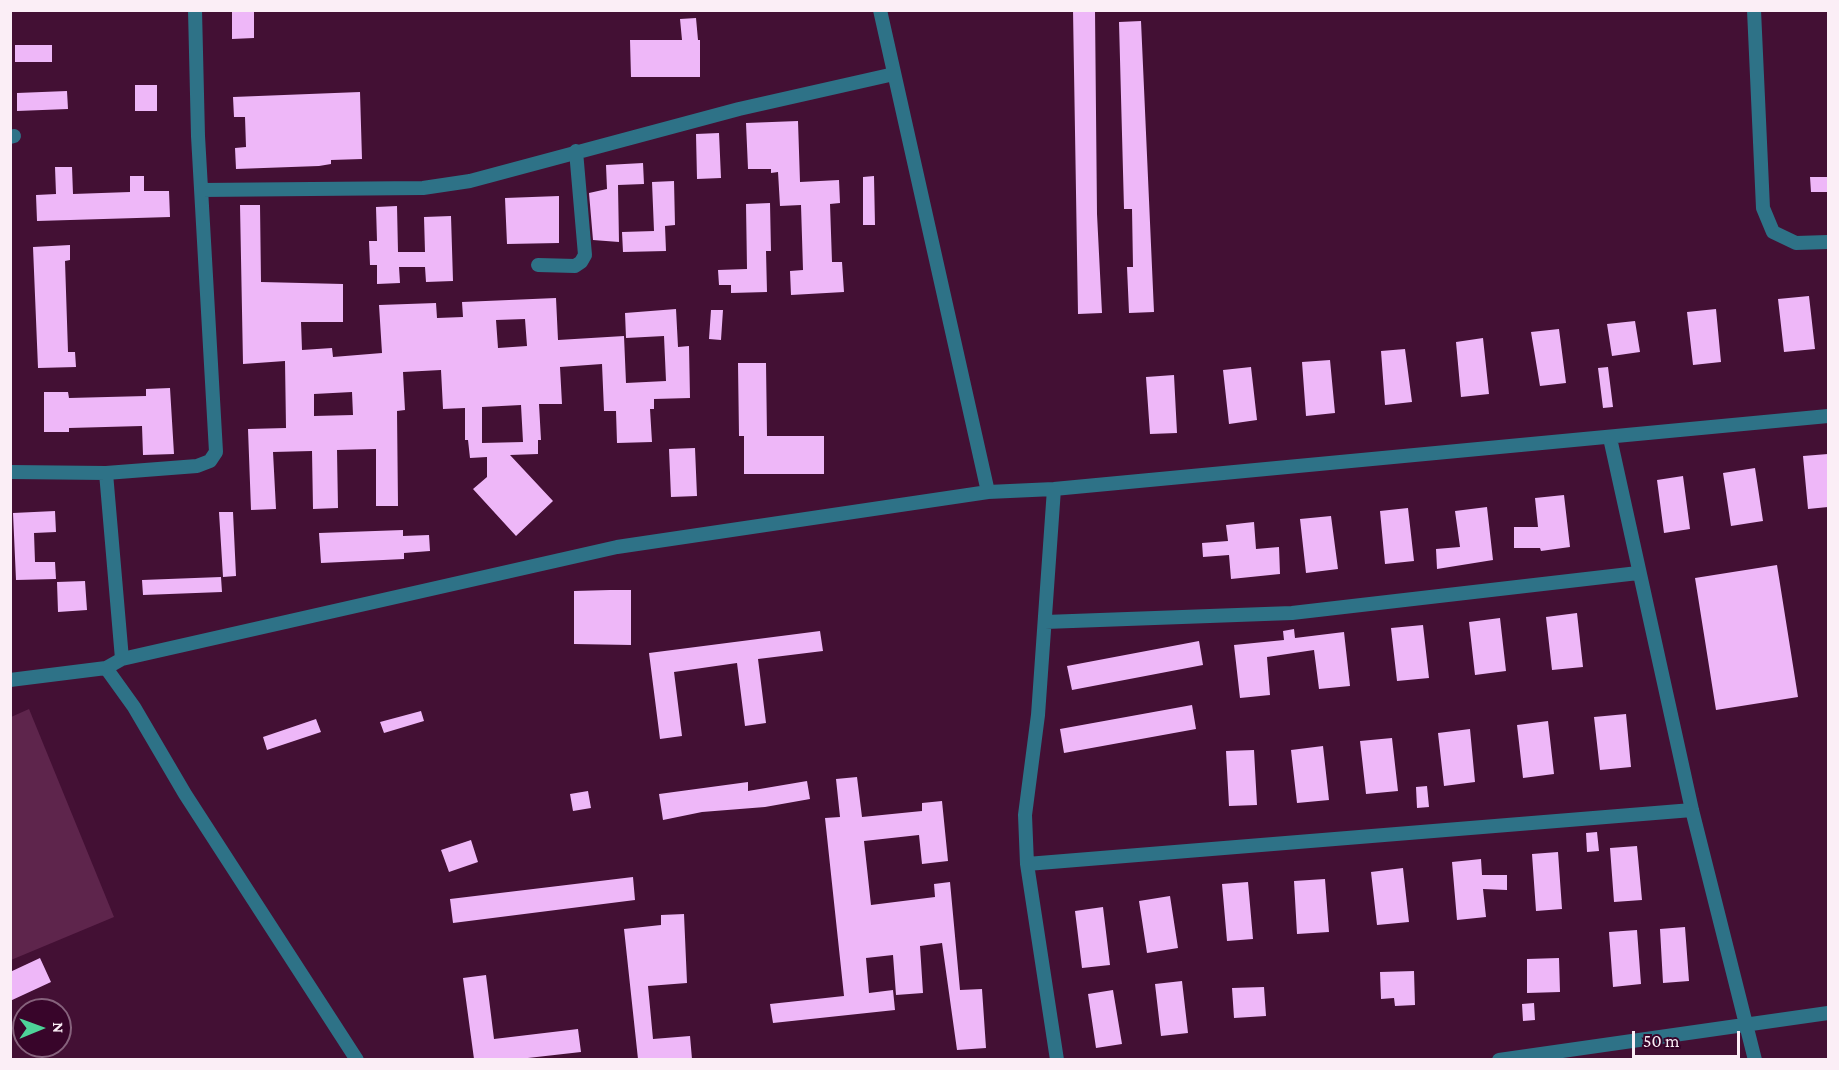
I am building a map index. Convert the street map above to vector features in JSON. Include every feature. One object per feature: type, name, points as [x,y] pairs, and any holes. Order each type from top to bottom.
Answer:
[{"type":"street","points":[[10,472],[106,473],[197,466],[210,461],[216,452],[201,190],[195,10]]},
{"type":"street","points":[[880,10],[988,492]]},
{"type":"street","points":[[1754,10],[1763,208],[1773,232],[1796,243],[1828,242]]},
{"type":"street","points":[[201,190],[423,188],[470,181],[739,109],[894,74]]},
{"type":"street","points":[[538,265],[575,266],[585,255],[576,151]]},
{"type":"street","points":[[10,680],[106,668],[122,659],[617,548],[988,492],[1054,489],[1828,416]]},
{"type":"street","points":[[1610,438],[1692,810],[1755,1059]]},
{"type":"street","points":[[106,473],[122,659]]},
{"type":"street","points":[[1054,489],[1038,715],[1025,815],[1027,864],[1057,1059]]},
{"type":"street","points":[[1045,622],[1292,613],[1638,573]]},
{"type":"street","points":[[106,668],[134,707],[185,794],[357,1059]]},
{"type":"street","points":[[1027,864],[1692,810]]},
{"type":"street","points":[[1499,1059],[1828,1013]]},
{"type":"shaded area","points":[[29,709],[114,917],[11,960],[11,717]]},
{"type":"building","points":[[232,10],[254,10],[254,38],[232,39]]},
{"type":"building","points":[[1073,10],[1095,10],[1097,214],[1102,313],[1078,314]]},
{"type":"building","points":[[696,18],[698,40],[700,40],[700,77],[631,77],[630,40],[682,40],[680,19]]},
{"type":"building","points":[[1141,21],[1154,312],[1129,313],[1127,267],[1133,267],[1132,209],[1124,209],[1119,22]]},
{"type":"building","points":[[15,45],[52,45],[52,62],[15,62]]},
{"type":"building","points":[[135,85],[157,85],[157,111],[135,111]]},
{"type":"building","points":[[67,91],[68,109],[17,111],[17,93]]},
{"type":"building","points":[[360,92],[362,159],[331,160],[331,164],[319,166],[236,169],[235,148],[246,147],[245,117],[234,117],[233,97]]},
{"type":"building","points":[[798,121],[800,182],[839,180],[840,203],[830,204],[832,262],[842,262],[844,292],[791,295],[790,271],[803,270],[801,205],[780,206],[778,172],[771,173],[771,169],[748,169],[746,123]]},
{"type":"building","points":[[719,133],[721,178],[697,179],[696,134]]},
{"type":"building","points":[[643,163],[644,184],[618,185],[619,242],[593,240],[589,193],[607,189],[606,165]]},
{"type":"building","points":[[55,167],[72,167],[73,194],[130,192],[130,176],[144,176],[144,191],[169,191],[170,217],[37,221],[36,195],[56,194]]},
{"type":"building","points":[[874,176],[875,225],[863,225],[863,177]]},
{"type":"building","points":[[1810,177],[1828,177],[1828,192],[1811,192]]},
{"type":"building","points":[[674,181],[675,225],[665,226],[666,251],[623,252],[622,232],[654,231],[652,182]]},
{"type":"building","points":[[559,196],[559,243],[507,244],[505,198]]},
{"type":"building","points":[[770,203],[771,251],[766,251],[767,292],[731,293],[731,285],[719,285],[718,270],[747,269],[746,204]]},
{"type":"building","points":[[240,205],[260,205],[261,282],[343,284],[343,322],[301,322],[302,350],[332,348],[333,357],[382,353],[379,305],[436,303],[437,318],[463,317],[462,302],[556,298],[558,340],[624,336],[626,383],[666,381],[664,336],[626,338],[625,313],[676,309],[678,347],[689,346],[690,398],[654,399],[654,409],[650,409],[652,442],[617,443],[616,411],[604,411],[602,364],[560,367],[562,404],[539,404],[541,440],[538,440],[538,454],[510,455],[553,501],[516,536],[473,489],[487,477],[487,457],[470,458],[468,440],[465,440],[465,408],[443,409],[441,370],[403,372],[405,410],[397,411],[398,506],[376,506],[376,449],[337,450],[338,508],[313,509],[312,451],[273,452],[276,509],[251,510],[248,429],[286,428],[285,361],[243,364]],"holes":[[[525,319],[527,346],[498,348],[496,320]],[[352,392],[353,415],[314,416],[314,394]],[[521,405],[523,442],[482,443],[482,407]]]},
{"type":"building","points":[[397,206],[398,252],[425,252],[424,217],[451,216],[453,281],[426,282],[425,267],[399,267],[400,283],[377,284],[377,265],[370,265],[369,241],[377,241],[376,207]]},
{"type":"building","points":[[70,245],[70,260],[65,261],[68,352],[75,352],[76,367],[38,368],[33,247]]},
{"type":"building","points":[[1809,296],[1815,349],[1784,352],[1778,299]]},
{"type":"building","points":[[1716,309],[1721,362],[1693,365],[1687,312]]},
{"type":"building","points":[[711,310],[723,310],[721,340],[709,339]]},
{"type":"building","points":[[1635,321],[1640,352],[1612,356],[1607,324]]},
{"type":"building","points":[[1559,329],[1566,383],[1540,386],[1531,332]]},
{"type":"building","points":[[1483,338],[1489,394],[1461,397],[1456,342]]},
{"type":"building","points":[[1405,349],[1412,402],[1385,405],[1381,351]]},
{"type":"building","points":[[1330,360],[1335,413],[1306,416],[1302,362]]},
{"type":"building","points":[[738,363],[766,363],[767,436],[824,436],[824,474],[744,474],[744,436],[739,436]]},
{"type":"building","points":[[1251,367],[1257,420],[1229,424],[1223,370]]},
{"type":"building","points":[[1608,367],[1613,407],[1603,408],[1598,368]]},
{"type":"building","points":[[1174,375],[1177,433],[1150,434],[1146,377]]},
{"type":"building","points":[[170,388],[174,454],[143,455],[142,426],[69,428],[69,432],[44,432],[44,392],[68,392],[69,398],[146,396],[146,389]]},
{"type":"building","points":[[695,448],[697,496],[671,497],[669,449]]},
{"type":"building","points":[[1828,454],[1828,507],[1808,509],[1803,456]]},
{"type":"building","points":[[1755,468],[1763,521],[1731,526],[1723,473]]},
{"type":"building","points":[[1683,476],[1690,529],[1664,533],[1657,480]]},
{"type":"building","points":[[1564,495],[1570,547],[1541,551],[1540,548],[1514,548],[1514,527],[1538,527],[1535,498]]},
{"type":"building","points":[[1487,507],[1493,560],[1437,569],[1436,549],[1460,547],[1455,511]]},
{"type":"building","points":[[1408,508],[1414,561],[1385,564],[1380,511]]},
{"type":"building","points":[[55,511],[56,532],[34,533],[35,562],[55,562],[56,579],[16,580],[13,513]]},
{"type":"building","points":[[219,512],[233,512],[236,576],[223,577]]},
{"type":"building","points":[[1331,516],[1338,569],[1306,573],[1300,519]]},
{"type":"building","points":[[1254,522],[1256,549],[1279,547],[1280,574],[1231,579],[1229,555],[1203,557],[1202,543],[1228,541],[1226,525]]},
{"type":"building","points":[[403,530],[403,536],[429,535],[430,551],[404,553],[404,559],[321,563],[319,533]]},
{"type":"building","points":[[1777,565],[1798,697],[1716,710],[1695,578]]},
{"type":"building","points":[[221,577],[222,592],[143,595],[142,580]]},
{"type":"building","points":[[85,581],[87,610],[58,612],[57,582]]},
{"type":"building","points":[[631,590],[631,645],[574,644],[574,591]]},
{"type":"building","points":[[1577,613],[1583,667],[1552,670],[1546,617]]},
{"type":"building","points":[[1500,618],[1506,671],[1475,675],[1469,622]]},
{"type":"building","points":[[1423,625],[1429,678],[1397,681],[1391,628]]},
{"type":"building","points":[[1294,629],[1295,638],[1344,632],[1350,686],[1319,689],[1314,650],[1267,657],[1270,695],[1240,698],[1234,645],[1284,640],[1283,631]]},
{"type":"building","points":[[820,631],[823,651],[758,659],[766,723],[745,726],[737,663],[674,672],[682,736],[660,739],[649,653]]},
{"type":"building","points":[[1199,641],[1203,665],[1072,690],[1067,666]]},
{"type":"building","points":[[1192,705],[1196,729],[1064,753],[1060,729]]},
{"type":"building","points":[[421,711],[424,721],[384,733],[380,722]]},
{"type":"building","points":[[1626,714],[1631,767],[1600,770],[1594,717]]},
{"type":"building","points":[[316,719],[321,732],[267,750],[263,737]]},
{"type":"building","points":[[1548,721],[1554,774],[1523,778],[1517,725]]},
{"type":"building","points":[[1470,729],[1475,782],[1444,786],[1438,733]]},
{"type":"building","points":[[1392,738],[1398,791],[1366,794],[1360,741]]},
{"type":"building","points":[[1323,746],[1329,800],[1297,803],[1291,750]]},
{"type":"building","points":[[1254,750],[1257,805],[1229,806],[1226,751]]},
{"type":"building","points":[[857,777],[862,817],[922,811],[922,803],[942,801],[948,861],[922,864],[919,835],[864,841],[871,905],[935,897],[934,884],[950,882],[960,990],[982,989],[986,1048],[957,1050],[942,943],[920,946],[923,993],[896,995],[893,955],[866,958],[869,993],[893,990],[895,1010],[773,1023],[770,1004],[844,996],[825,818],[840,817],[836,779]]},
{"type":"building","points":[[807,781],[810,799],[765,807],[702,812],[663,820],[659,794],[748,782],[748,791]]},
{"type":"building","points":[[1427,786],[1429,807],[1417,808],[1416,787]]},
{"type":"building","points":[[588,791],[591,808],[573,811],[570,794]]},
{"type":"building","points":[[1597,832],[1599,851],[1587,852],[1586,833]]},
{"type":"building","points":[[471,840],[478,862],[449,872],[441,850]]},
{"type":"building","points":[[1637,846],[1642,900],[1614,902],[1610,848]]},
{"type":"building","points":[[1558,852],[1562,909],[1536,911],[1532,854]]},
{"type":"building","points":[[1481,859],[1482,875],[1507,875],[1507,890],[1483,889],[1486,917],[1457,920],[1452,862]]},
{"type":"building","points":[[1403,868],[1409,922],[1377,925],[1371,872]]},
{"type":"building","points":[[633,877],[635,900],[453,923],[450,899]]},
{"type":"building","points":[[1325,879],[1329,932],[1297,934],[1294,881]]},
{"type":"building","points":[[1248,882],[1253,939],[1227,941],[1222,884]]},
{"type":"building","points":[[1170,896],[1178,948],[1147,953],[1139,901]]},
{"type":"building","points":[[1103,907],[1110,965],[1082,968],[1075,911]]},
{"type":"building","points":[[684,914],[687,983],[648,986],[653,1039],[690,1036],[692,1059],[638,1059],[624,929],[661,925],[661,915]]},
{"type":"building","points":[[1685,927],[1689,981],[1663,983],[1660,929]]},
{"type":"building","points":[[1637,930],[1641,984],[1613,987],[1609,932]]},
{"type":"building","points":[[40,958],[51,982],[12,998],[10,1001],[10,972]]},
{"type":"building","points":[[1559,958],[1560,992],[1527,993],[1527,959]]},
{"type":"building","points":[[1414,971],[1415,1005],[1395,1006],[1394,998],[1381,999],[1380,972]]},
{"type":"building","points":[[486,975],[494,1039],[578,1029],[581,1052],[519,1059],[474,1059],[463,978]]},
{"type":"building","points":[[1182,981],[1188,1033],[1161,1036],[1155,984]]},
{"type":"building","points":[[1264,987],[1266,1016],[1234,1018],[1232,988]]},
{"type":"building","points":[[1113,990],[1122,1044],[1096,1048],[1088,994]]},
{"type":"building","points":[[1534,1003],[1535,1020],[1523,1021],[1522,1004]]}]
